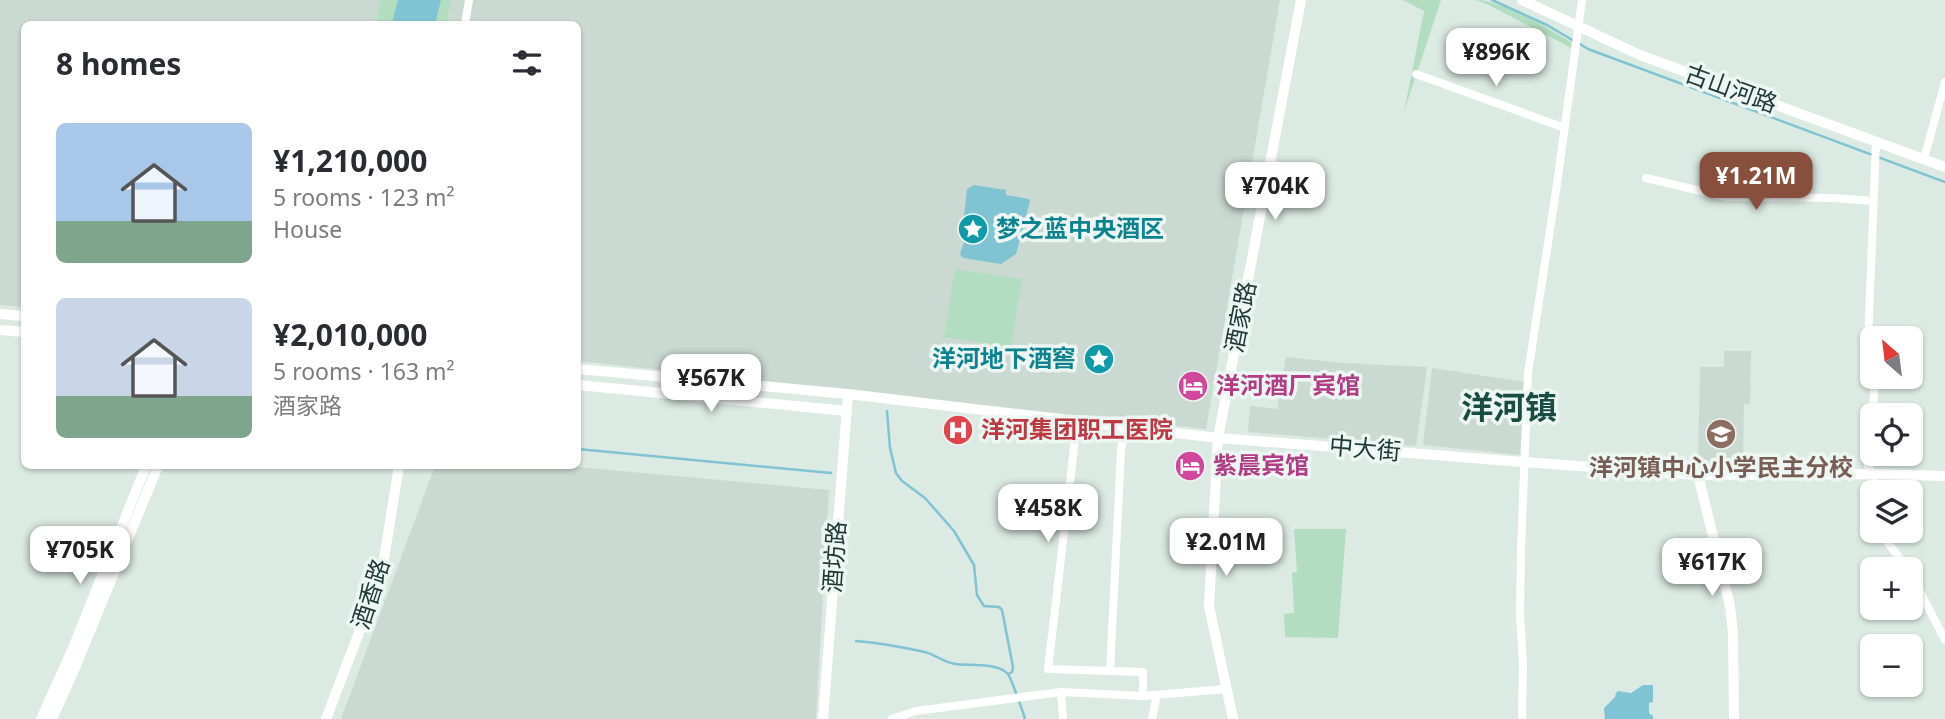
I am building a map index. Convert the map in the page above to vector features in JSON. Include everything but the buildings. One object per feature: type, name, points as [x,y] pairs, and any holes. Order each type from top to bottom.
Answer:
[{"type":"street","points":[[466,21],[469,0]]},
{"type":"street","name":"酒家路","points":[[1233,719],[1209,606],[1218,438],[1300,0]]},
{"type":"street","name":"古山河路","points":[[1522,0],[1578,29],[1875,150],[1924,159],[1945,167]]},
{"type":"street","points":[[1522,719],[1520,603],[1528,373],[1582,0]]},
{"type":"street","points":[[1416,74],[1565,128]]},
{"type":"street","points":[[1924,159],[1945,82]]},
{"type":"street","points":[[1873,403],[1868,342],[1875,150]]},
{"type":"street","points":[[1646,178],[1726,197],[1873,201]]},
{"type":"street","points":[[0,314],[21,316]]},
{"type":"street","points":[[0,330],[21,332]]},
{"type":"street","name":"中大街","points":[[581,369],[848,394],[1218,438],[1523,462],[1698,475],[1945,476]]},
{"type":"street","points":[[581,385],[846,411]]},
{"type":"street","name":"酒坊路","points":[[823,719],[848,394]]},
{"type":"street","points":[[1077,422],[1048,668],[1143,672],[1143,696]]},
{"type":"street","points":[[1110,671],[1121,451],[1125,426]]},
{"type":"street","points":[[1868,466],[1874,480]]},
{"type":"street","points":[[41,719],[73,648],[145,469]]},
{"type":"street","points":[[52,719],[158,469]]},
{"type":"street","name":"酒香路","points":[[326,719],[384,559],[399,469]]},
{"type":"street","points":[[1698,475],[1730,606],[1734,719]]},
{"type":"street","points":[[1888,543],[1899,557]]},
{"type":"street","points":[[1923,597],[1945,640]]},
{"type":"street","points":[[892,719],[916,711],[1061,692],[1143,696],[1226,689]]},
{"type":"street","points":[[1061,692],[1063,719]]},
{"type":"street","points":[[1152,719],[1157,695]]},
{"type":"shaded area","points":[[0,0],[1280,0],[1206,429],[581,361],[581,21],[21,21],[21,307],[0,305]]},
{"type":"shaded area","name":"洋河镇中心小学民主分校","points":[[1724,351],[1751,351],[1750,404],[1744,404],[1743,465],[1698,464],[1700,367],[1724,367]]},
{"type":"shaded area","points":[[1286,357],[1427,367],[1416,446],[1248,432],[1250,406],[1277,409]]},
{"type":"shaded area","points":[[1432,368],[1525,382],[1520,455],[1423,445]]},
{"type":"shaded area","points":[[581,467],[829,490],[816,719],[341,719],[434,469]]},
{"type":"green space","points":[[380,0],[451,0],[447,21],[377,21]]},
{"type":"green space","points":[[1403,0],[1441,0],[1404,112],[1424,11]]},
{"type":"green space","points":[[1475,0],[1486,1],[1524,16],[1571,42],[1571,48],[1489,5]]},
{"type":"green space","points":[[955,269],[1022,279],[1011,347],[944,337]]},
{"type":"green space","points":[[1294,529],[1346,529],[1338,638],[1285,637],[1284,614],[1294,613],[1292,573],[1297,572]]},
{"type":"water","points":[[398,0],[441,0],[436,21],[394,21]]},
{"type":"water","points":[[974,185],[1006,190],[1006,195],[1030,201],[1016,254],[1001,264],[963,258],[960,254],[965,239],[980,241],[983,220],[964,216],[967,189]]},
{"type":"water","points":[[1643,685],[1653,685],[1653,702],[1649,703],[1649,713],[1653,719],[1605,719],[1604,708],[1618,691],[1631,693]]},
{"type":"waterway","points":[[1492,0],[1547,25],[1574,41]]},
{"type":"waterway","points":[[1580,44],[1945,182]]},
{"type":"waterway","points":[[887,411],[890,448],[896,473],[902,481],[925,498],[954,531],[974,565],[977,595],[984,606],[999,607],[1002,610],[1013,667],[1008,674]]},
{"type":"waterway","points":[[581,449],[831,473]]},
{"type":"waterway","points":[[856,641],[925,652],[951,663],[990,666],[1003,670],[1010,677],[1025,719]]},
{"type":"place","name":"梦之蓝中央酒区","points":[[973,229]]},
{"type":"place","name":"洋河地下酒窖","points":[[1099,359]]},
{"type":"place","name":"洋河酒厂宾馆","points":[[1193,386]]},
{"type":"place","name":"洋河集团职工医院","points":[[958,430]]},
{"type":"place","name":"洋河镇中心小学民主分校","points":[[1721,434]]},
{"type":"place","name":"紫晨宾馆","points":[[1190,466]]},
{"type":"district","name":"洋河镇","points":[[1509,408]]}]
